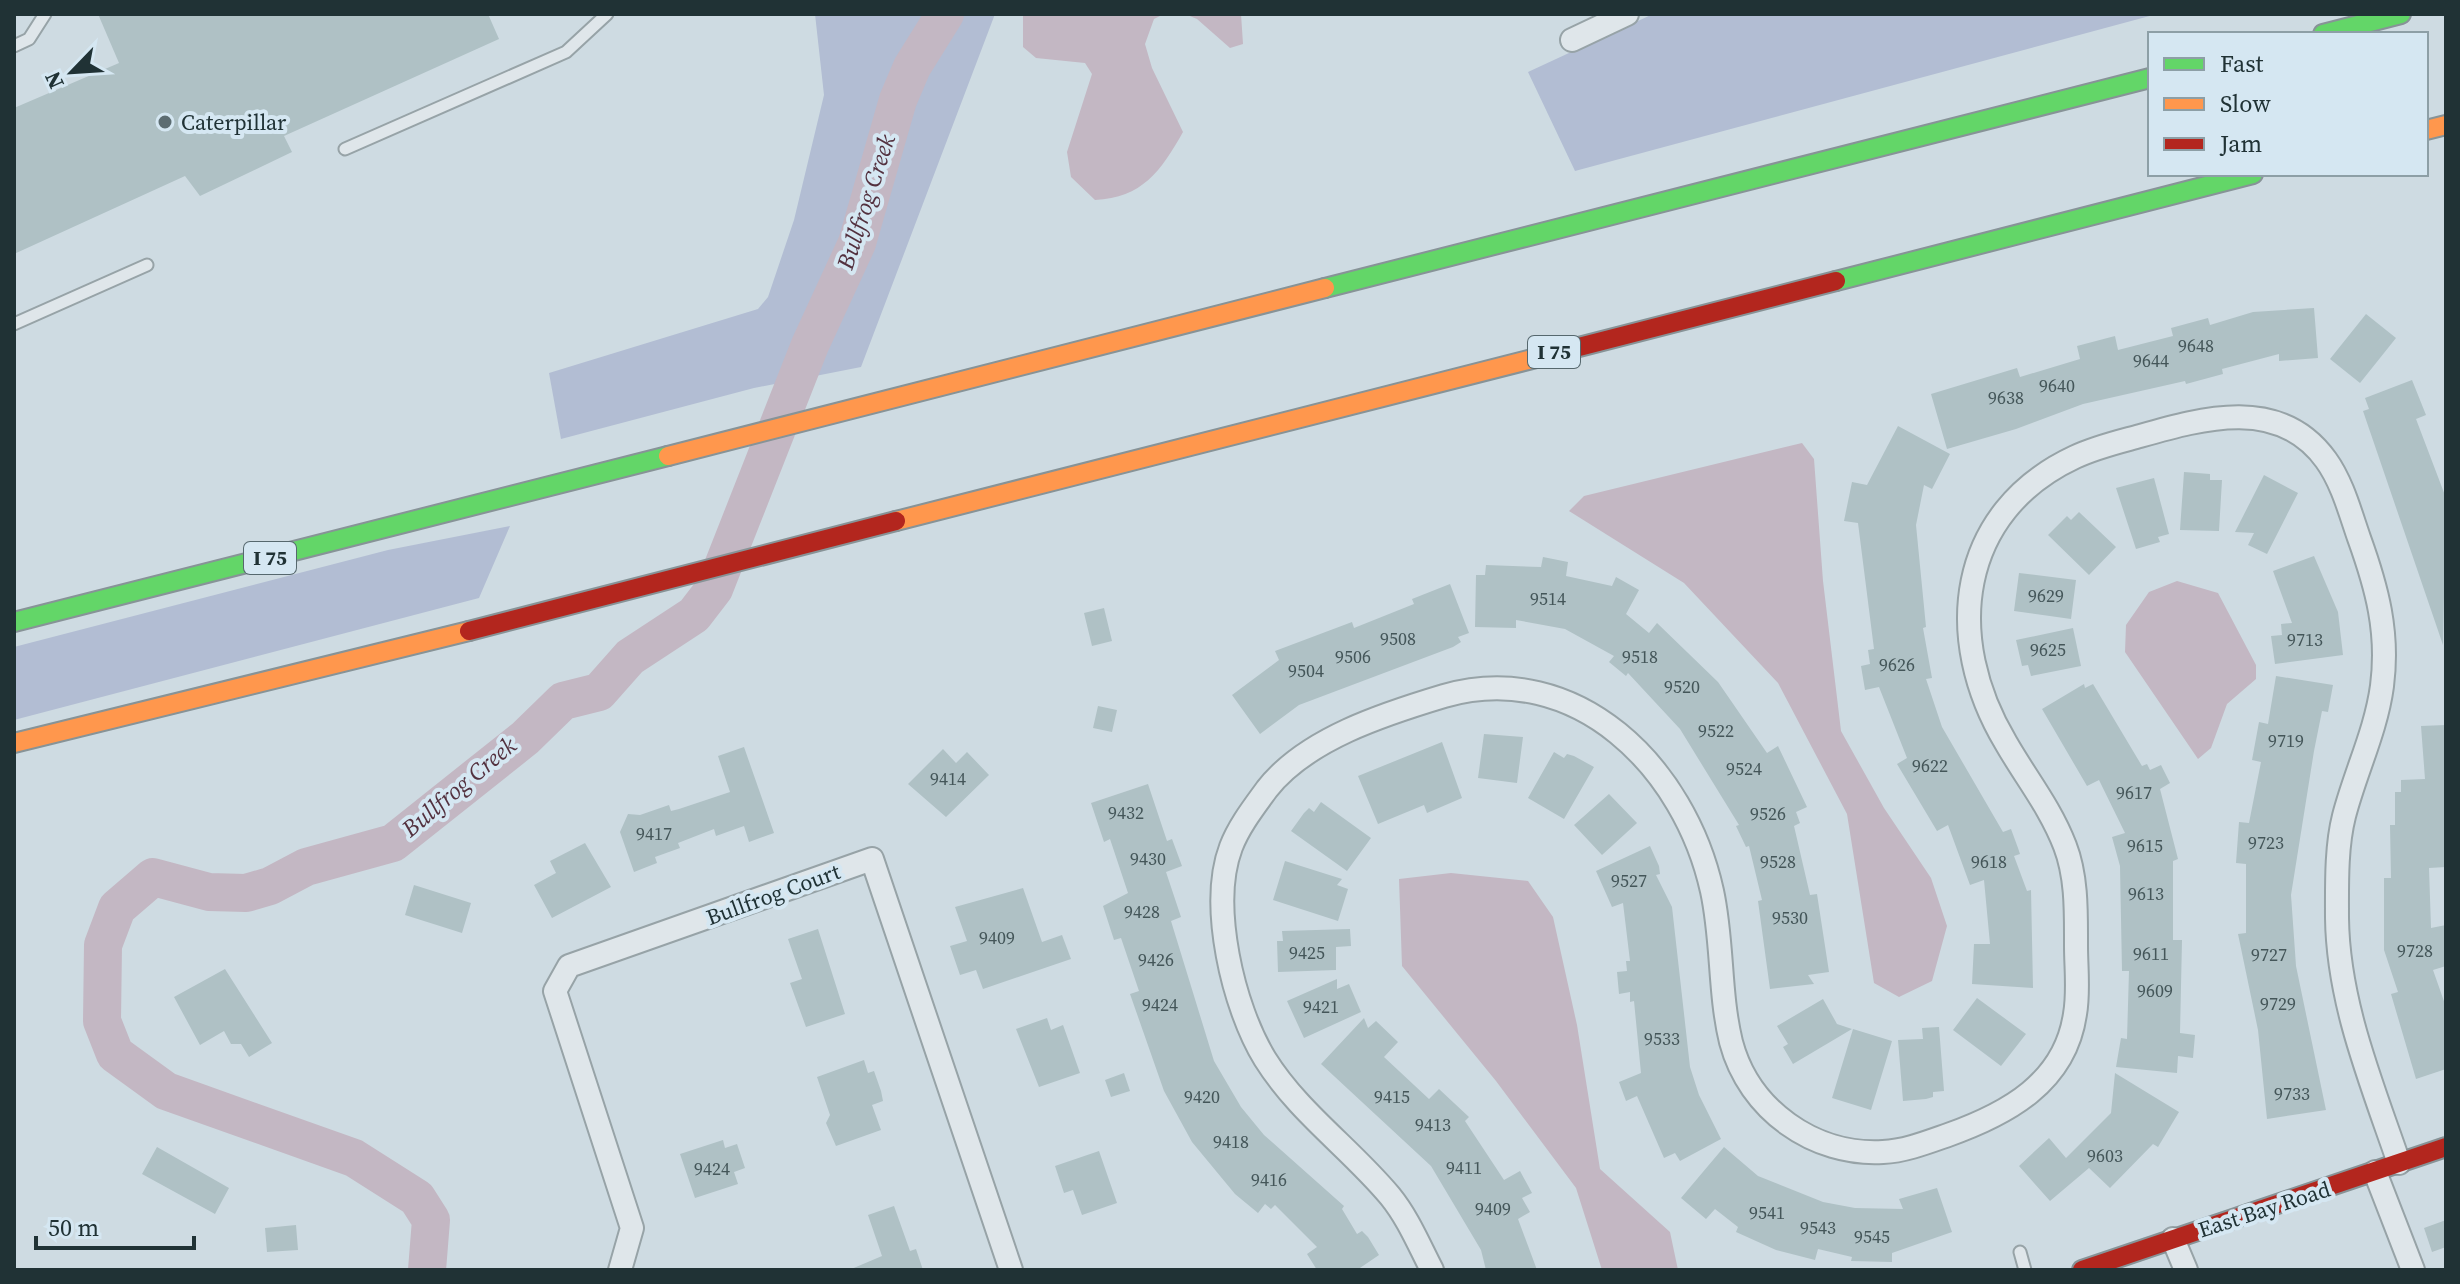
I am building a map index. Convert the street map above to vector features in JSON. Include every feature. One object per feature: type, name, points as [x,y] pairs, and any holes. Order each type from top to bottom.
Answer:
[{"type":"main road","points":[[2331,32],[2401,14]]},
{"type":"main road","name":"I 75","points":[[14,622],[2148,79]]},
{"type":"main road","name":"I 75","points":[[14,743],[464,632],[2245,176]]},
{"type":"main road","name":"East Bay Road","points":[[2082,1270],[2446,1147]]},
{"type":"street","points":[[1572,40],[1627,14]]},
{"type":"street","points":[[1432,1270],[1399,1207],[1362,1164],[1300,1104],[1265,1059],[1235,986],[1225,928],[1223,886],[1230,848],[1271,784],[1296,757],[1431,700],[1473,689],[1518,690],[1558,698],[1595,714],[1612,726],[1645,760],[1674,798],[1694,836],[1711,888],[1724,1002],[1735,1055],[1742,1073],[1773,1112],[1824,1145],[1840,1150],[1891,1152],[2001,1115],[2042,1084],[2065,1046],[2075,1014],[2076,905],[2069,856],[2051,814],[2004,741],[1985,699],[1970,650],[1967,590],[1992,525],[2034,478],[2084,452],[2211,416],[2274,420],[2324,456],[2344,495],[2383,611],[2381,694],[2341,826],[2337,916],[2339,952],[2353,1026],[2399,1163]]},
{"type":"street","name":"Bullfrog Court","points":[[620,1270],[632,1228],[555,991],[560,977],[569,966],[872,859],[1011,1270]]},
{"type":"street","points":[[2375,1172],[2413,1270]]},
{"type":"street","points":[[2173,1239],[2186,1270]]},
{"type":"lane","points":[[14,46],[29,39],[45,14]]},
{"type":"lane","points":[[345,149],[566,52],[607,14]]},
{"type":"lane","points":[[14,324],[147,265]]},
{"type":"lane","points":[[2020,1252],[2025,1270]]},
{"type":"shaded area","points":[[815,14],[995,14],[861,367],[754,388],[561,439],[549,373],[758,309],[768,297],[794,220],[824,95]]},
{"type":"shaded area","points":[[1164,14],[1154,19],[1145,44],[1152,68],[1183,132],[1167,159],[1138,188],[1095,200],[1071,177],[1067,152],[1092,74],[1085,63],[1036,58],[1023,47],[1023,15]]},
{"type":"shaded area","points":[[1185,14],[1241,14],[1243,44],[1230,48],[1197,19]]},
{"type":"shaded area","points":[[1653,14],[2157,14],[1575,171],[1528,72]]},
{"type":"shaded area","points":[[1802,443],[1814,459],[1823,581],[1841,731],[1884,808],[1931,878],[1947,926],[1932,981],[1899,997],[1874,983],[1847,814],[1778,683],[1684,583],[1569,511],[1584,496]]},
{"type":"shaded area","points":[[510,526],[479,598],[14,720],[14,647],[388,550]]},
{"type":"shaded area","points":[[2177,581],[2218,593],[2256,665],[2256,679],[2227,704],[2211,748],[2198,759],[2125,652],[2126,625],[2149,592]]},
{"type":"shaded area","points":[[1451,873],[1528,881],[1553,917],[1577,1025],[1600,1169],[1670,1232],[1678,1270],[1602,1270],[1576,1188],[1496,1081],[1402,966],[1399,879]]},
{"type":"building","name":"Caterpillar","points":[[98,14],[488,14],[499,39],[284,136],[292,152],[200,196],[185,176],[14,254],[14,108],[119,63]]},
{"type":"building","points":[[2314,308],[2318,358],[2279,361],[2279,354],[2222,369],[2223,374],[2186,384],[2185,381],[2083,404],[2016,429],[1947,449],[1931,394],[2017,368],[2020,377],[2080,359],[2077,346],[2115,336],[2118,350],[2173,336],[2171,328],[2208,318],[2210,325],[2253,312]]},
{"type":"building","points":[[2366,314],[2396,338],[2360,383],[2330,359]]},
{"type":"building","points":[[2412,380],[2426,415],[2416,419],[2446,498],[2443,645],[2363,411],[2369,409],[2365,398]]},
{"type":"building","points":[[1898,426],[1950,454],[1932,489],[1924,485],[1916,525],[1926,627],[1923,628],[1932,678],[1926,679],[1942,727],[2003,832],[2011,829],[2018,848],[2020,854],[2014,856],[2027,891],[2031,890],[2033,988],[1972,984],[1974,944],[1990,944],[1984,880],[1970,885],[1948,825],[1937,831],[1897,764],[1907,758],[1879,687],[1865,690],[1861,666],[1870,664],[1868,650],[1874,649],[1858,523],[1844,521],[1852,482],[1867,485]]},
{"type":"building","points":[[2184,472],[2210,474],[2210,480],[2222,480],[2219,531],[2180,530]]},
{"type":"building","points":[[2264,475],[2298,493],[2267,554],[2248,545],[2254,533],[2235,532]]},
{"type":"building","points":[[2154,478],[2169,534],[2158,537],[2160,542],[2136,549],[2116,488]]},
{"type":"building","points":[[2079,512],[2116,547],[2089,575],[2048,535],[2067,516],[2071,520]]},
{"type":"building","points":[[2314,556],[2338,612],[2343,655],[2275,664],[2271,636],[2282,635],[2281,624],[2292,623],[2273,571]]},
{"type":"building","points":[[1543,557],[1568,562],[1566,576],[1612,586],[1616,577],[1639,590],[1626,614],[1649,633],[1657,623],[1718,682],[1767,753],[1778,746],[1807,807],[1796,812],[1800,823],[1794,826],[1810,895],[1817,894],[1829,972],[1808,975],[1814,984],[1770,989],[1758,901],[1762,900],[1749,846],[1746,847],[1736,826],[1739,825],[1680,729],[1628,673],[1626,676],[1609,662],[1614,656],[1565,629],[1516,620],[1516,628],[1475,627],[1476,575],[1485,575],[1486,565],[1541,567]]},
{"type":"building","points":[[2019,573],[2076,580],[2071,619],[2014,611]]},
{"type":"building","points":[[1450,584],[1469,633],[1458,637],[1461,642],[1453,647],[1299,705],[1260,734],[1232,695],[1279,660],[1275,651],[1352,622],[1354,628],[1414,604],[1412,599]]},
{"type":"building","points":[[1104,608],[1112,641],[1092,646],[1084,613]]},
{"type":"building","points":[[2073,628],[2081,666],[2031,676],[2028,665],[2022,666],[2016,640]]},
{"type":"building","points":[[2276,676],[2333,685],[2328,712],[2322,711],[2314,751],[2291,895],[2296,966],[2326,1110],[2267,1119],[2258,1030],[2238,934],[2246,933],[2246,864],[2236,863],[2239,822],[2249,823],[2261,762],[2252,760],[2259,722],[2268,724]]},
{"type":"building","points":[[2084,684],[2085,688],[2093,684],[2142,766],[2147,764],[2150,770],[2161,765],[2170,783],[2160,789],[2178,859],[2173,861],[2173,940],[2182,940],[2180,1033],[2195,1035],[2193,1058],[2178,1056],[2177,1073],[2116,1067],[2121,1038],[2127,1039],[2129,971],[2122,971],[2120,866],[2112,837],[2125,833],[2099,780],[2087,786],[2042,709]]},
{"type":"building","points":[[1098,706],[1117,710],[1112,732],[1093,728]]},
{"type":"building","points":[[2446,725],[2446,867],[2429,868],[2431,928],[2446,925],[2446,966],[2433,970],[2446,1007],[2446,1069],[2416,1079],[2391,994],[2398,992],[2384,950],[2384,878],[2391,878],[2390,825],[2395,825],[2395,792],[2401,792],[2401,780],[2425,779],[2421,726]]},
{"type":"building","points":[[1484,734],[1523,737],[1517,783],[1478,778]]},
{"type":"building","points":[[1442,742],[1462,798],[1427,813],[1424,805],[1378,824],[1358,776]]},
{"type":"building","points":[[744,747],[774,833],[749,842],[744,826],[716,836],[714,829],[678,843],[680,848],[655,857],[657,863],[634,872],[620,832],[628,814],[640,815],[669,805],[671,811],[730,792],[718,756]]},
{"type":"building","points":[[943,749],[956,763],[967,752],[989,775],[946,817],[908,784]]},
{"type":"building","points":[[1554,752],[1564,758],[1567,754],[1574,756],[1594,767],[1564,819],[1528,798]]},
{"type":"building","points":[[1148,784],[1167,841],[1172,839],[1182,866],[1166,872],[1181,917],[1171,921],[1214,1061],[1241,1107],[1264,1135],[1344,1206],[1342,1209],[1357,1234],[1362,1231],[1368,1237],[1379,1255],[1357,1270],[1317,1270],[1307,1254],[1317,1247],[1275,1205],[1271,1209],[1265,1204],[1258,1213],[1235,1194],[1192,1142],[1164,1091],[1130,994],[1139,991],[1121,938],[1114,940],[1103,906],[1128,893],[1110,839],[1104,842],[1091,803]]},
{"type":"building","points":[[1609,794],[1637,823],[1602,855],[1574,825]]},
{"type":"building","points":[[1321,802],[1371,838],[1347,871],[1291,831],[1309,808],[1314,812]]},
{"type":"building","points":[[585,843],[611,887],[552,918],[534,885],[556,873],[550,861]]},
{"type":"building","points":[[1650,846],[1659,866],[1660,874],[1656,875],[1672,907],[1690,1067],[1699,1095],[1721,1139],[1680,1161],[1675,1153],[1664,1158],[1637,1096],[1626,1101],[1619,1082],[1641,1073],[1634,1001],[1630,1002],[1630,992],[1619,994],[1617,972],[1627,971],[1626,961],[1630,961],[1623,903],[1612,907],[1596,871]]},
{"type":"building","points":[[1285,861],[1342,879],[1337,885],[1348,889],[1338,921],[1273,900]]},
{"type":"building","points":[[414,885],[471,903],[462,933],[405,915]]},
{"type":"building","points":[[1023,888],[1042,942],[1062,935],[1071,959],[983,989],[976,970],[960,975],[950,946],[967,941],[955,907]]},
{"type":"building","points":[[818,929],[845,1014],[806,1027],[790,983],[802,979],[788,939]]},
{"type":"building","points":[[1350,929],[1351,946],[1336,947],[1336,970],[1278,972],[1277,941],[1283,941],[1282,931]]},
{"type":"building","points":[[225,969],[272,1043],[249,1057],[241,1044],[231,1044],[224,1031],[200,1045],[174,997]]},
{"type":"building","points":[[1337,979],[1337,989],[1349,984],[1361,1012],[1304,1038],[1287,1001]]},
{"type":"building","points":[[1977,998],[2026,1034],[2001,1066],[1953,1030]]},
{"type":"building","points":[[1823,999],[1837,1024],[1852,1029],[1793,1064],[1783,1047],[1788,1044],[1777,1026]]},
{"type":"building","points":[[1047,1018],[1051,1030],[1063,1025],[1080,1073],[1039,1087],[1016,1029]]},
{"type":"building","points":[[1364,1018],[1368,1028],[1376,1021],[1398,1042],[1384,1057],[1429,1099],[1439,1089],[1469,1117],[1465,1121],[1504,1180],[1520,1171],[1532,1193],[1522,1198],[1530,1212],[1518,1219],[1537,1270],[1486,1270],[1481,1250],[1431,1166],[1321,1064]]},
{"type":"building","points":[[1939,1027],[1944,1091],[1933,1092],[1933,1097],[1926,1099],[1903,1101],[1898,1040],[1923,1039],[1922,1028]]},
{"type":"building","points":[[1853,1029],[1892,1041],[1871,1110],[1832,1098]]},
{"type":"building","points":[[864,1060],[868,1073],[874,1071],[881,1091],[883,1101],[872,1105],[881,1130],[836,1146],[826,1123],[830,1115],[817,1077]]},
{"type":"building","points":[[1124,1073],[1130,1091],[1111,1097],[1105,1080]]},
{"type":"building","points":[[2115,1073],[2179,1112],[2158,1147],[2153,1144],[2110,1188],[2089,1168],[2050,1201],[2019,1166],[2049,1138],[2066,1158],[2111,1113]]},
{"type":"building","points":[[723,1140],[725,1148],[737,1144],[745,1168],[734,1172],[738,1184],[695,1198],[680,1154]]},
{"type":"building","points":[[157,1147],[229,1188],[215,1214],[142,1174]]},
{"type":"building","points":[[1724,1147],[1758,1176],[1823,1202],[1855,1208],[1903,1209],[1899,1199],[1937,1188],[1952,1232],[1892,1253],[1892,1262],[1851,1261],[1852,1257],[1818,1249],[1815,1260],[1776,1250],[1736,1232],[1738,1227],[1715,1209],[1706,1219],[1681,1198]]},
{"type":"building","points":[[1099,1151],[1117,1203],[1082,1215],[1073,1190],[1064,1193],[1055,1166]]},
{"type":"building","points":[[894,1206],[910,1251],[916,1249],[923,1270],[849,1270],[882,1256],[868,1215]]},
{"type":"building","points":[[2446,1220],[2446,1247],[2432,1252],[2424,1228]]},
{"type":"building","points":[[296,1225],[298,1250],[267,1252],[265,1228]]},
{"type":"waterway","name":"Bullfrog Creek","points":[[427,1270],[431,1220],[417,1198],[354,1158],[166,1091],[115,1054],[102,1021],[103,945],[117,908],[153,877],[209,892],[246,893],[270,886],[306,867],[393,843],[525,738],[563,701],[599,692],[630,657],[694,615],[714,589],[810,345],[857,243],[898,100],[912,67],[945,14]]},
{"type":"traffic: fast","points":[[2331,32],[2401,14]]},
{"type":"traffic: fast","points":[[1325,288],[2148,79]]},
{"type":"traffic: fast","points":[[1836,281],[2245,176]]},
{"type":"traffic: fast","points":[[14,622],[668,456]]},
{"type":"traffic: slow","points":[[2428,130],[2446,125]]},
{"type":"traffic: slow","points":[[668,456],[1325,288]]},
{"type":"traffic: slow","points":[[896,521],[1536,358]]},
{"type":"traffic: slow","points":[[14,743],[469,631]]},
{"type":"traffic: jam","points":[[1536,358],[1836,281]]},
{"type":"traffic: jam","points":[[469,631],[896,521]]},
{"type":"traffic: jam","points":[[2082,1270],[2446,1147]]},
{"type":"place","name":"Caterpillar","points":[[165,122]]}]
